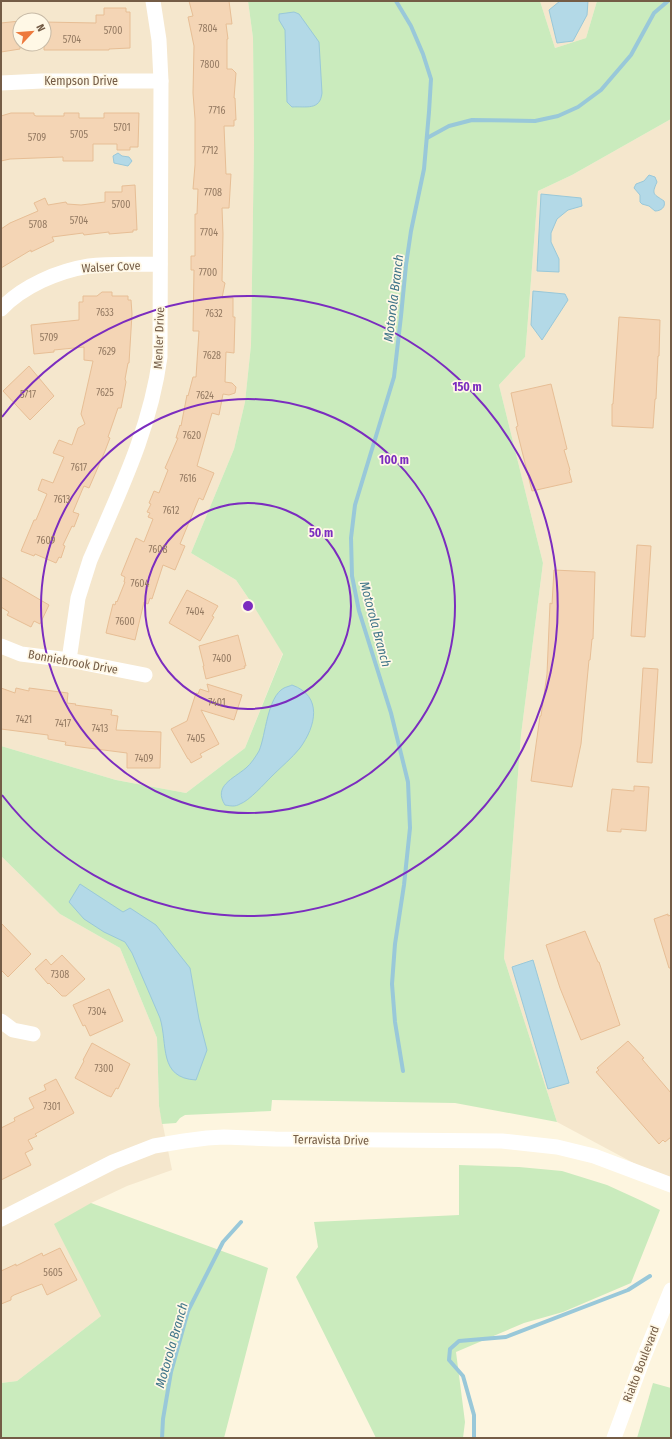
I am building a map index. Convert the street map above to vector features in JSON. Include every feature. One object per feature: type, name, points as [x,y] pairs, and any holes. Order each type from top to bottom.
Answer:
[{"type":"street","name":"Menler Drive","points":[[69,660],[78,598],[84,578],[90,560],[139,446],[149,415],[160,357],[161,81],[160,40],[153,1]]},
{"type":"street","name":"Kempson Drive","points":[[1,83],[42,81],[161,81]]},
{"type":"street","name":"Walser Cove","points":[[1,309],[8,301],[33,285],[54,275],[74,269],[90,266],[160,264]]},
{"type":"street","name":"Bonniebrook Drive","points":[[1,646],[21,654],[69,660],[145,675]]},
{"type":"street","points":[[1,1021],[13,1030],[33,1034]]},
{"type":"street","name":"Terravista Drive","points":[[1,1220],[113,1162],[133,1154],[154,1146],[207,1138],[502,1141],[538,1144],[594,1156],[671,1185]]},
{"type":"street","name":"Rialto Boulevard","points":[[614,1438],[643,1359],[671,1290]]},
{"type":"shaded area","points":[[1,1],[248,1],[253,38],[254,143],[251,345],[245,402],[234,449],[191,553],[236,580],[283,653],[245,748],[186,793],[116,780],[1,746]]},
{"type":"shaded area","points":[[540,1],[597,1],[586,38],[555,48]]},
{"type":"shaded area","points":[[671,119],[671,1183],[557,1122],[504,958],[521,735],[543,563],[499,385],[525,357],[538,191],[572,175]]},
{"type":"shaded area","points":[[1,856],[60,914],[120,948],[157,1038],[159,1106],[172,1170],[127,1186],[91,1203],[101,1316],[17,1381],[1,1383]]},
{"type":"green space","points":[[248,1],[540,1],[555,48],[586,38],[597,1],[671,1],[671,119],[572,175],[538,191],[525,357],[499,385],[543,563],[521,735],[504,958],[557,1122],[455,1103],[272,1100],[271,1111],[185,1115],[176,1123],[162,1124],[159,1106],[157,1038],[120,948],[60,914],[1,856],[1,746],[116,780],[186,793],[245,748],[283,654],[236,580],[191,553],[234,449],[245,402],[251,345],[254,143],[253,38]]},
{"type":"green space","points":[[459,1165],[519,1167],[562,1171],[607,1185],[660,1210],[631,1283],[563,1312],[524,1323],[456,1352],[465,1422],[463,1438],[376,1438],[296,1277],[318,1247],[314,1222],[459,1215]]},
{"type":"green space","points":[[91,1203],[268,1268],[224,1438],[1,1438],[1,1383],[17,1381],[101,1316],[54,1224]]},
{"type":"green space","points":[[653,1383],[671,1388],[671,1438],[637,1438]]},
{"type":"water","points":[[560,1],[588,1],[587,15],[573,41],[557,43],[549,10]]},
{"type":"water","points":[[294,12],[299,14],[319,42],[322,93],[321,99],[315,105],[307,107],[292,107],[287,102],[285,30],[279,20],[279,14]]},
{"type":"water","points":[[118,153],[122,156],[129,157],[132,161],[128,166],[114,163],[113,156]]},
{"type":"water","points":[[649,175],[655,177],[657,182],[654,189],[654,194],[664,201],[664,207],[657,211],[640,202],[640,195],[634,188],[636,184],[644,181]]},
{"type":"water","points":[[541,194],[581,198],[582,206],[568,210],[557,219],[551,233],[551,242],[559,259],[559,272],[537,271]]},
{"type":"water","points":[[533,291],[565,294],[568,300],[542,340],[531,325]]},
{"type":"water","points":[[292,685],[302,690],[309,696],[312,704],[314,712],[313,721],[306,739],[294,755],[257,792],[236,806],[225,805],[221,793],[223,788],[255,758],[259,751],[270,708],[274,699],[284,688]]},
{"type":"water","points":[[80,884],[123,912],[130,908],[156,925],[190,968],[199,1019],[207,1050],[196,1080],[184,1078],[175,1073],[170,1066],[165,1049],[160,1018],[132,953],[125,942],[104,932],[84,919],[69,902]]},
{"type":"water","points":[[533,960],[569,1083],[548,1089],[512,967]]},
{"type":"building","points":[[189,1],[229,1],[232,24],[226,24],[228,39],[227,69],[232,69],[236,73],[234,98],[236,120],[234,120],[234,126],[224,126],[226,174],[231,174],[229,208],[222,208],[222,281],[225,283],[222,298],[233,298],[233,317],[235,317],[234,353],[226,352],[225,382],[232,383],[236,387],[235,393],[229,395],[223,394],[219,415],[212,413],[197,466],[214,473],[203,500],[199,498],[180,544],[185,546],[175,570],[163,565],[152,599],[150,598],[148,604],[144,602],[135,640],[106,633],[109,620],[113,604],[115,605],[116,601],[117,602],[125,582],[125,577],[121,575],[136,538],[144,542],[153,519],[148,517],[150,513],[147,512],[151,504],[149,503],[154,491],[159,493],[168,470],[165,468],[178,438],[176,438],[180,425],[181,426],[187,395],[188,396],[193,377],[196,377],[199,331],[193,331],[194,270],[191,270],[191,256],[195,256],[195,214],[197,214],[198,189],[193,189],[195,165],[195,119],[193,93],[194,46],[188,17],[193,16]]},
{"type":"building","points":[[104,8],[126,8],[126,12],[130,12],[130,48],[109,50],[52,50],[52,22],[96,23],[96,15],[104,15]]},
{"type":"building","points":[[12,22],[12,50],[1,52],[1,23]]},
{"type":"building","points":[[11,113],[34,113],[36,116],[64,116],[64,113],[79,113],[79,118],[104,118],[104,113],[139,113],[138,147],[130,147],[130,150],[117,150],[117,144],[93,144],[93,161],[63,161],[63,157],[10,159],[1,161],[1,116]]},
{"type":"building","points":[[135,185],[137,230],[133,230],[133,232],[109,234],[109,232],[84,235],[83,233],[52,237],[54,241],[31,252],[31,250],[1,268],[1,229],[10,223],[38,211],[34,203],[45,198],[48,205],[66,202],[67,204],[81,205],[105,202],[105,192],[122,192],[122,186]]},
{"type":"building","points":[[102,292],[112,292],[112,296],[128,296],[128,300],[131,300],[132,314],[129,363],[125,379],[126,382],[121,408],[118,408],[105,451],[89,488],[84,486],[83,488],[73,512],[79,514],[74,527],[72,526],[63,545],[65,546],[61,558],[59,557],[56,563],[35,554],[34,556],[21,551],[47,494],[38,490],[42,479],[53,483],[64,457],[53,453],[59,440],[72,445],[78,428],[85,424],[81,414],[93,361],[84,360],[84,347],[34,354],[31,325],[79,320],[79,302],[83,302],[83,296],[97,296]]},
{"type":"building","points":[[619,317],[660,320],[659,356],[653,428],[612,426],[612,404]]},
{"type":"building","points":[[29,366],[54,396],[30,420],[3,391]]},
{"type":"building","points":[[551,384],[567,449],[564,450],[572,482],[532,491],[516,427],[518,426],[511,393]]},
{"type":"building","points":[[637,545],[651,546],[645,637],[631,636]]},
{"type":"building","points":[[554,570],[595,572],[593,639],[589,660],[581,744],[572,787],[531,781],[547,674],[550,603],[552,604]]},
{"type":"building","points":[[1,577],[49,605],[40,624],[34,621],[31,627],[7,615],[9,612],[1,607]]},
{"type":"building","points":[[187,590],[218,606],[212,616],[214,617],[200,641],[169,623]]},
{"type":"building","points":[[238,635],[246,666],[244,666],[245,668],[206,679],[199,646]]},
{"type":"building","points":[[643,668],[658,669],[652,763],[637,762]]},
{"type":"building","points":[[207,684],[242,695],[234,720],[201,710],[219,744],[200,754],[202,757],[191,763],[171,729],[187,721],[196,693],[198,694],[200,689],[209,692]]},
{"type":"building","points":[[1,688],[15,693],[16,688],[29,691],[29,688],[68,693],[67,703],[112,710],[111,715],[118,716],[116,730],[161,732],[160,768],[127,768],[127,753],[65,745],[66,742],[48,739],[48,735],[1,729]]},
{"type":"building","points":[[634,786],[649,787],[646,831],[621,829],[621,832],[607,831],[612,789],[634,791]]},
{"type":"building","points":[[668,914],[668,916],[671,915],[671,968],[669,968],[654,919]]},
{"type":"building","points":[[1,923],[31,954],[8,977],[1,970]]},
{"type":"building","points":[[585,931],[599,962],[620,1025],[581,1040],[560,988],[546,945]]},
{"type":"building","points":[[62,955],[85,979],[66,996],[62,996],[49,983],[48,984],[35,969],[46,959],[51,965]]},
{"type":"building","points":[[109,989],[123,1021],[90,1036],[85,1025],[83,1026],[73,1005]]},
{"type":"building","points":[[628,1041],[644,1058],[642,1059],[671,1093],[671,1137],[665,1142],[663,1140],[659,1144],[596,1072],[599,1070],[597,1068]]},
{"type":"building","points":[[92,1043],[130,1064],[118,1089],[116,1088],[111,1097],[75,1078]]},
{"type":"building","points":[[56,1079],[74,1113],[35,1134],[37,1136],[28,1140],[33,1149],[25,1153],[31,1165],[1,1180],[1,1128],[15,1121],[14,1118],[34,1108],[29,1098],[46,1090],[44,1085]]},
{"type":"building","points":[[60,1248],[77,1280],[47,1295],[42,1284],[14,1295],[11,1297],[11,1300],[1,1304],[1,1271],[16,1264],[16,1266],[42,1253],[43,1256]]},
{"type":"waterway","name":"Motorola Branch","points":[[396,1],[411,26],[423,54],[431,79],[429,112],[424,169],[411,231],[406,265],[394,377],[355,505],[351,538],[352,576],[359,611],[391,713],[408,782],[410,828],[404,885],[395,944],[392,984],[395,1022],[403,1071]]},
{"type":"waterway","points":[[427,138],[449,126],[472,120],[535,121],[558,116],[578,107],[601,90],[631,55],[654,13],[668,1]]},
{"type":"waterway","name":"Motorola Branch","points":[[162,1438],[163,1419],[171,1372],[188,1311],[223,1242],[241,1222]]},
{"type":"waterway","points":[[474,1438],[474,1415],[463,1376],[449,1360],[450,1349],[459,1341],[506,1337],[628,1290],[650,1276]]}]
